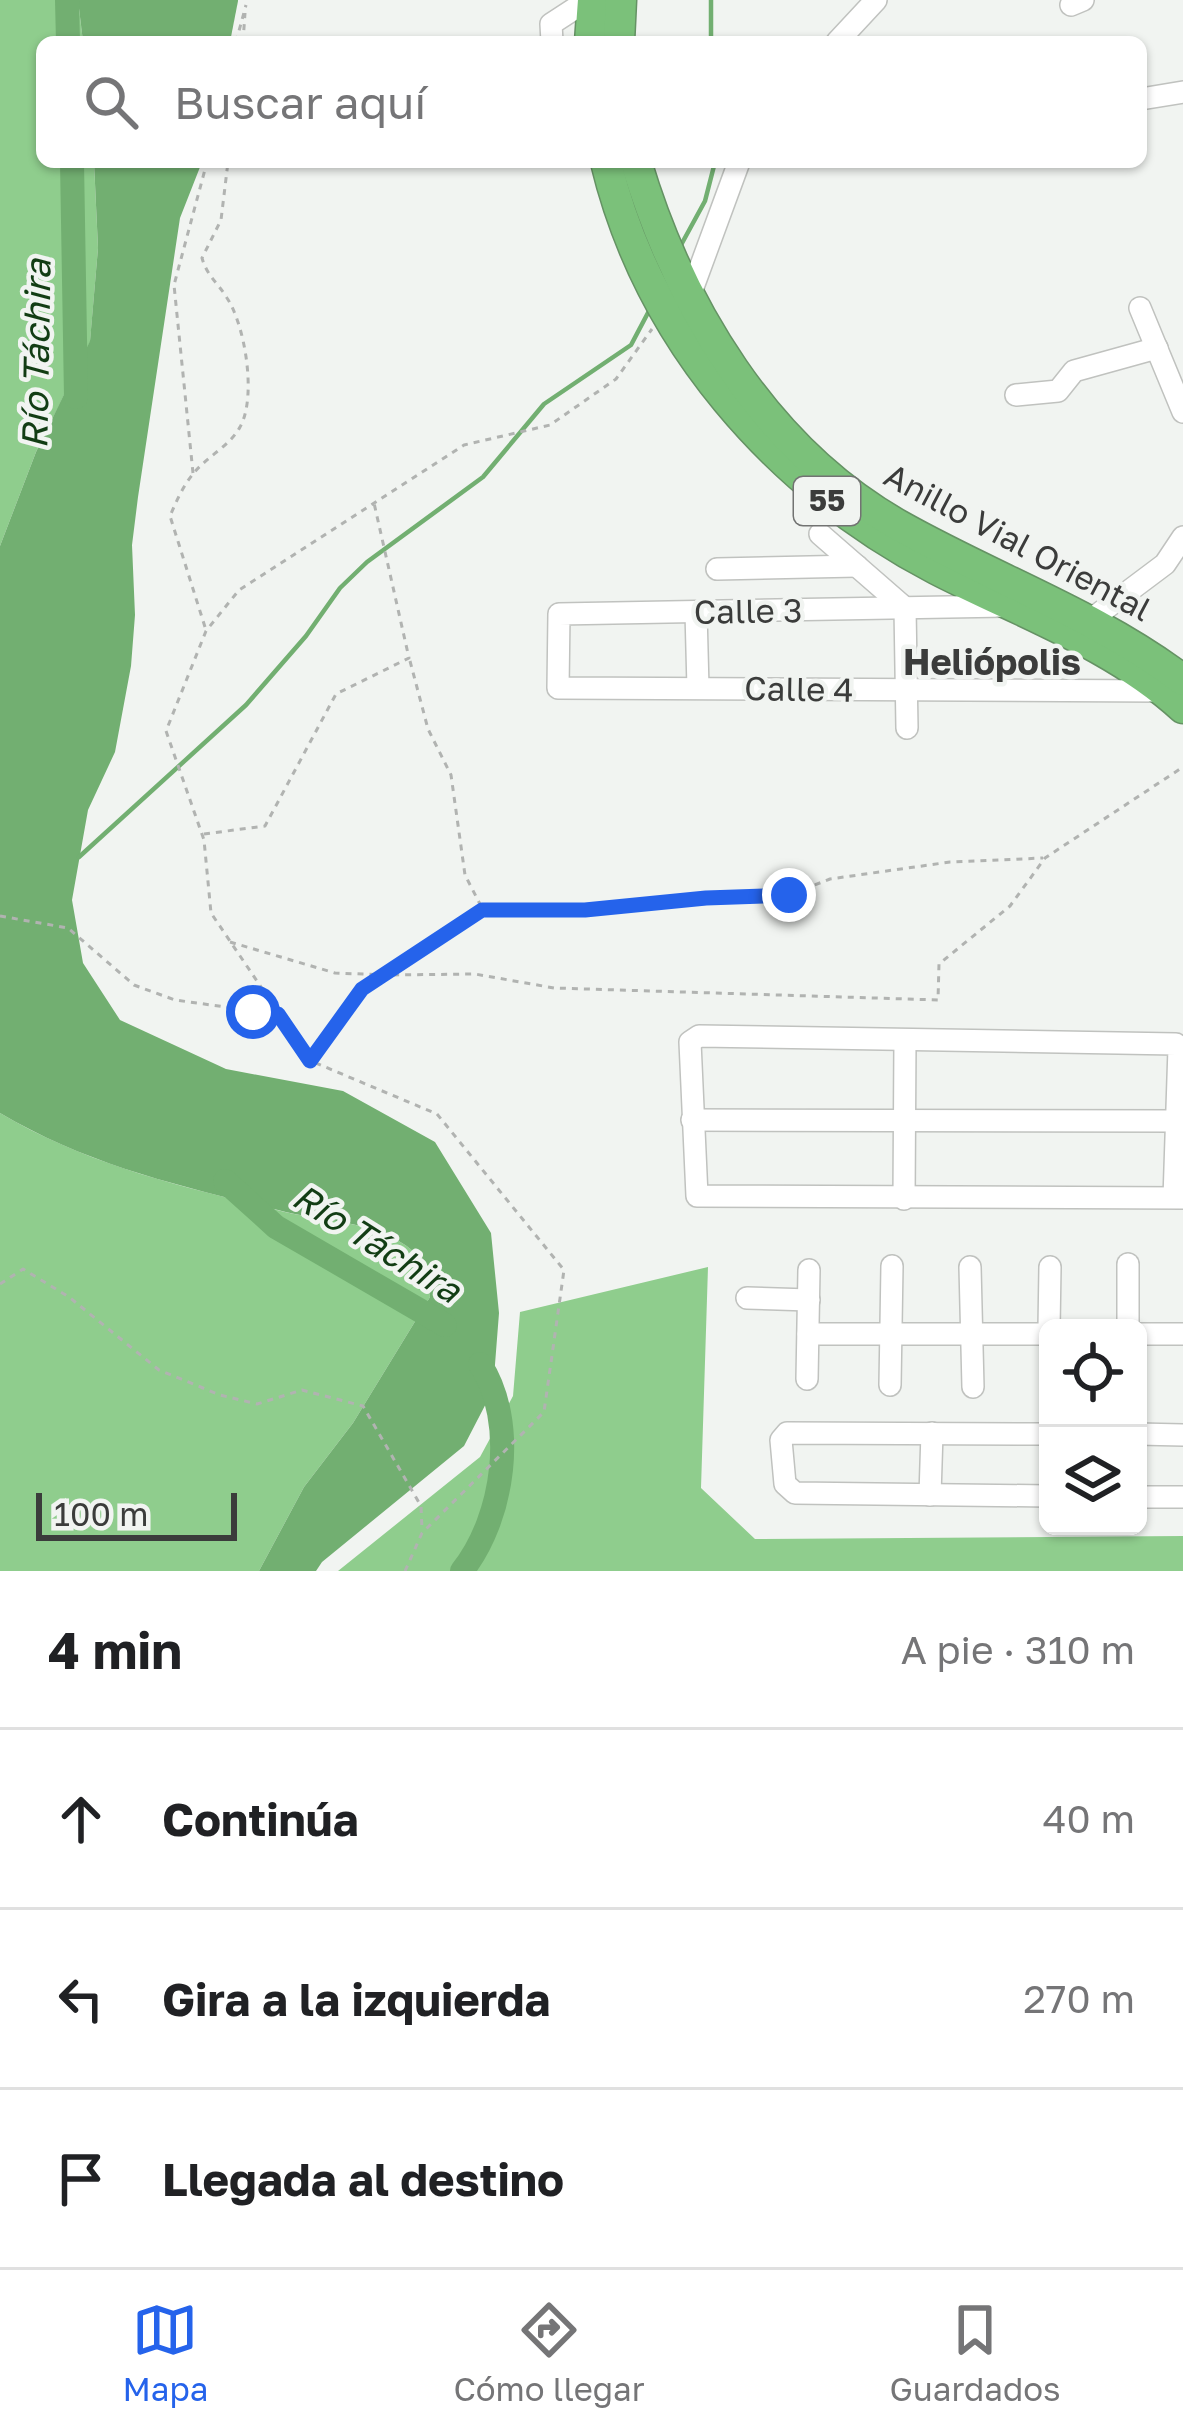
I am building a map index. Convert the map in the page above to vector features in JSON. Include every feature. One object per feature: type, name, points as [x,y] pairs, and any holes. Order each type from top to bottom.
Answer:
[{"type":"highway","points":[[590,0],[590,36]]},
{"type":"highway","points":[[619,36],[621,0]]},
{"type":"highway","name":"Anillo Vial Oriental","points":[[608,168],[625,230],[677,305],[766,413],[846,487],[897,525],[1145,651],[1177,693]]},
{"type":"highway","name":"Anillo Vial Oriental","points":[[639,168],[677,305],[712,382],[777,457],[862,526],[939,570],[1066,630],[1113,675],[1177,693]]},
{"type":"street","points":[[551,36],[551,24],[590,0]]},
{"type":"street","points":[[843,36],[876,0]]},
{"type":"street","points":[[1147,98],[1183,92]]},
{"type":"street","points":[[677,305],[736,168]]},
{"type":"street","points":[[1140,308],[1183,412]]},
{"type":"street","points":[[1016,395],[1058,391],[1075,370],[1156,348]]},
{"type":"street","points":[[820,534],[905,608],[907,728]]},
{"type":"street","points":[[1089,621],[1166,564],[1183,537]]},
{"type":"street","points":[[717,569],[856,566]]},
{"type":"street","points":[[938,607],[939,570]]},
{"type":"street","name":"Calle 3","points":[[558,688],[559,614],[1013,606]]},
{"type":"street","points":[[696,611],[698,688]]},
{"type":"street","name":"Calle 4","points":[[558,688],[906,691],[1113,675]]},
{"type":"street","points":[[698,1036],[1176,1044],[1179,1048],[1178,1198],[697,1196],[692,1120],[690,1042],[698,1036]]},
{"type":"street","points":[[904,1199],[905,1040]]},
{"type":"street","points":[[692,1120],[1180,1121]]},
{"type":"street","points":[[1128,1264],[1128,1319]]},
{"type":"street","points":[[890,1385],[892,1267]]},
{"type":"street","points":[[970,1267],[973,1387]]},
{"type":"street","points":[[1049,1267],[1049,1319]]},
{"type":"street","points":[[807,1379],[809,1270]]},
{"type":"street","points":[[747,1298],[808,1300]]},
{"type":"street","points":[[808,1334],[1039,1331]]},
{"type":"street","points":[[1147,1334],[1183,1334]]},
{"type":"street","points":[[1039,1434],[787,1433],[781,1440],[785,1484],[795,1493],[1039,1496]]},
{"type":"street","points":[[929,1495],[932,1433]]},
{"type":"street","points":[[1147,1434],[1183,1435]]},
{"type":"street","points":[[1147,1497],[1183,1497]]},
{"type":"path","points":[[193,473],[174,285],[205,168]]},
{"type":"path","points":[[206,631],[171,527],[175,503],[193,473],[240,427],[249,385],[241,334],[228,298],[212,281],[202,258],[221,220],[227,168]]},
{"type":"path","points":[[405,1571],[422,1533],[544,1412],[564,1270],[437,1114],[310,1061],[211,913],[202,835],[166,731],[206,631],[239,590],[464,445],[550,425],[616,379],[677,305]]},
{"type":"path","points":[[374,503],[428,729],[451,775],[465,875],[482,910]]},
{"type":"path","points":[[202,835],[265,826],[336,694],[409,658]]},
{"type":"path","points":[[230,942],[334,973],[475,974],[554,988],[938,1000],[939,964],[1010,906],[1045,857],[1183,767]]},
{"type":"path","points":[[310,1061],[362,989],[482,910],[585,910],[789,895],[850,876],[950,862],[1045,857]]},
{"type":"path","points":[[0,916],[68,928],[134,985],[175,1000],[278,1014]]},
{"type":"path","points":[[0,1284],[23,1269],[68,1297],[159,1370],[220,1395],[257,1404],[302,1390],[363,1406],[421,1506],[422,1533]]},
{"type":"shaded area","points":[[0,0],[78,0],[82,36],[36,36],[36,168],[94,168],[98,248],[90,342],[36,452],[0,546]]},
{"type":"shaded area","points":[[78,0],[238,0],[231,36],[82,36]]},
{"type":"shaded area","points":[[94,168],[200,168],[180,218],[138,497],[132,545],[131,666],[115,752],[88,810],[72,900],[83,963],[120,1020],[226,1069],[343,1091],[435,1142],[491,1233],[499,1313],[493,1390],[464,1446],[316,1571],[259,1571],[304,1487],[353,1423],[430,1297],[419,1260],[388,1235],[135,1172],[67,1147],[0,1113],[0,546],[36,452],[90,341],[98,248]]},
{"type":"shaded area","points":[[0,1113],[67,1147],[135,1172],[387,1235],[419,1259],[430,1297],[353,1423],[304,1487],[259,1571],[0,1571]]},
{"type":"shaded area","points":[[708,1267],[701,1488],[755,1539],[1183,1536],[1183,1571],[338,1571],[480,1457],[513,1396],[520,1312]]},
{"type":"waterway","name":"Río Táchira","points":[[67,0],[68,36]]},
{"type":"waterway","points":[[711,0],[711,36]]},
{"type":"waterway","name":"Río Táchira","points":[[72,168],[76,397]]},
{"type":"waterway","points":[[681,245],[705,201],[713,168]]},
{"type":"waterway","points":[[79,857],[246,705],[340,588],[367,562],[483,477],[544,404],[631,345],[650,309]]},
{"type":"waterway","name":"Río Táchira","points":[[225,1181],[276,1227],[445,1325]]},
{"type":"waterway","name":"Río Táchira","points":[[462,1571],[488,1524],[501,1469],[499,1413],[480,1364]]},
{"type":"district","name":"Heliópolis","points":[[992,662]]},
{"type":"route","points":[[253,1012],[278,1014],[310,1061],[362,989],[482,910],[585,910],[789,895]]}]
